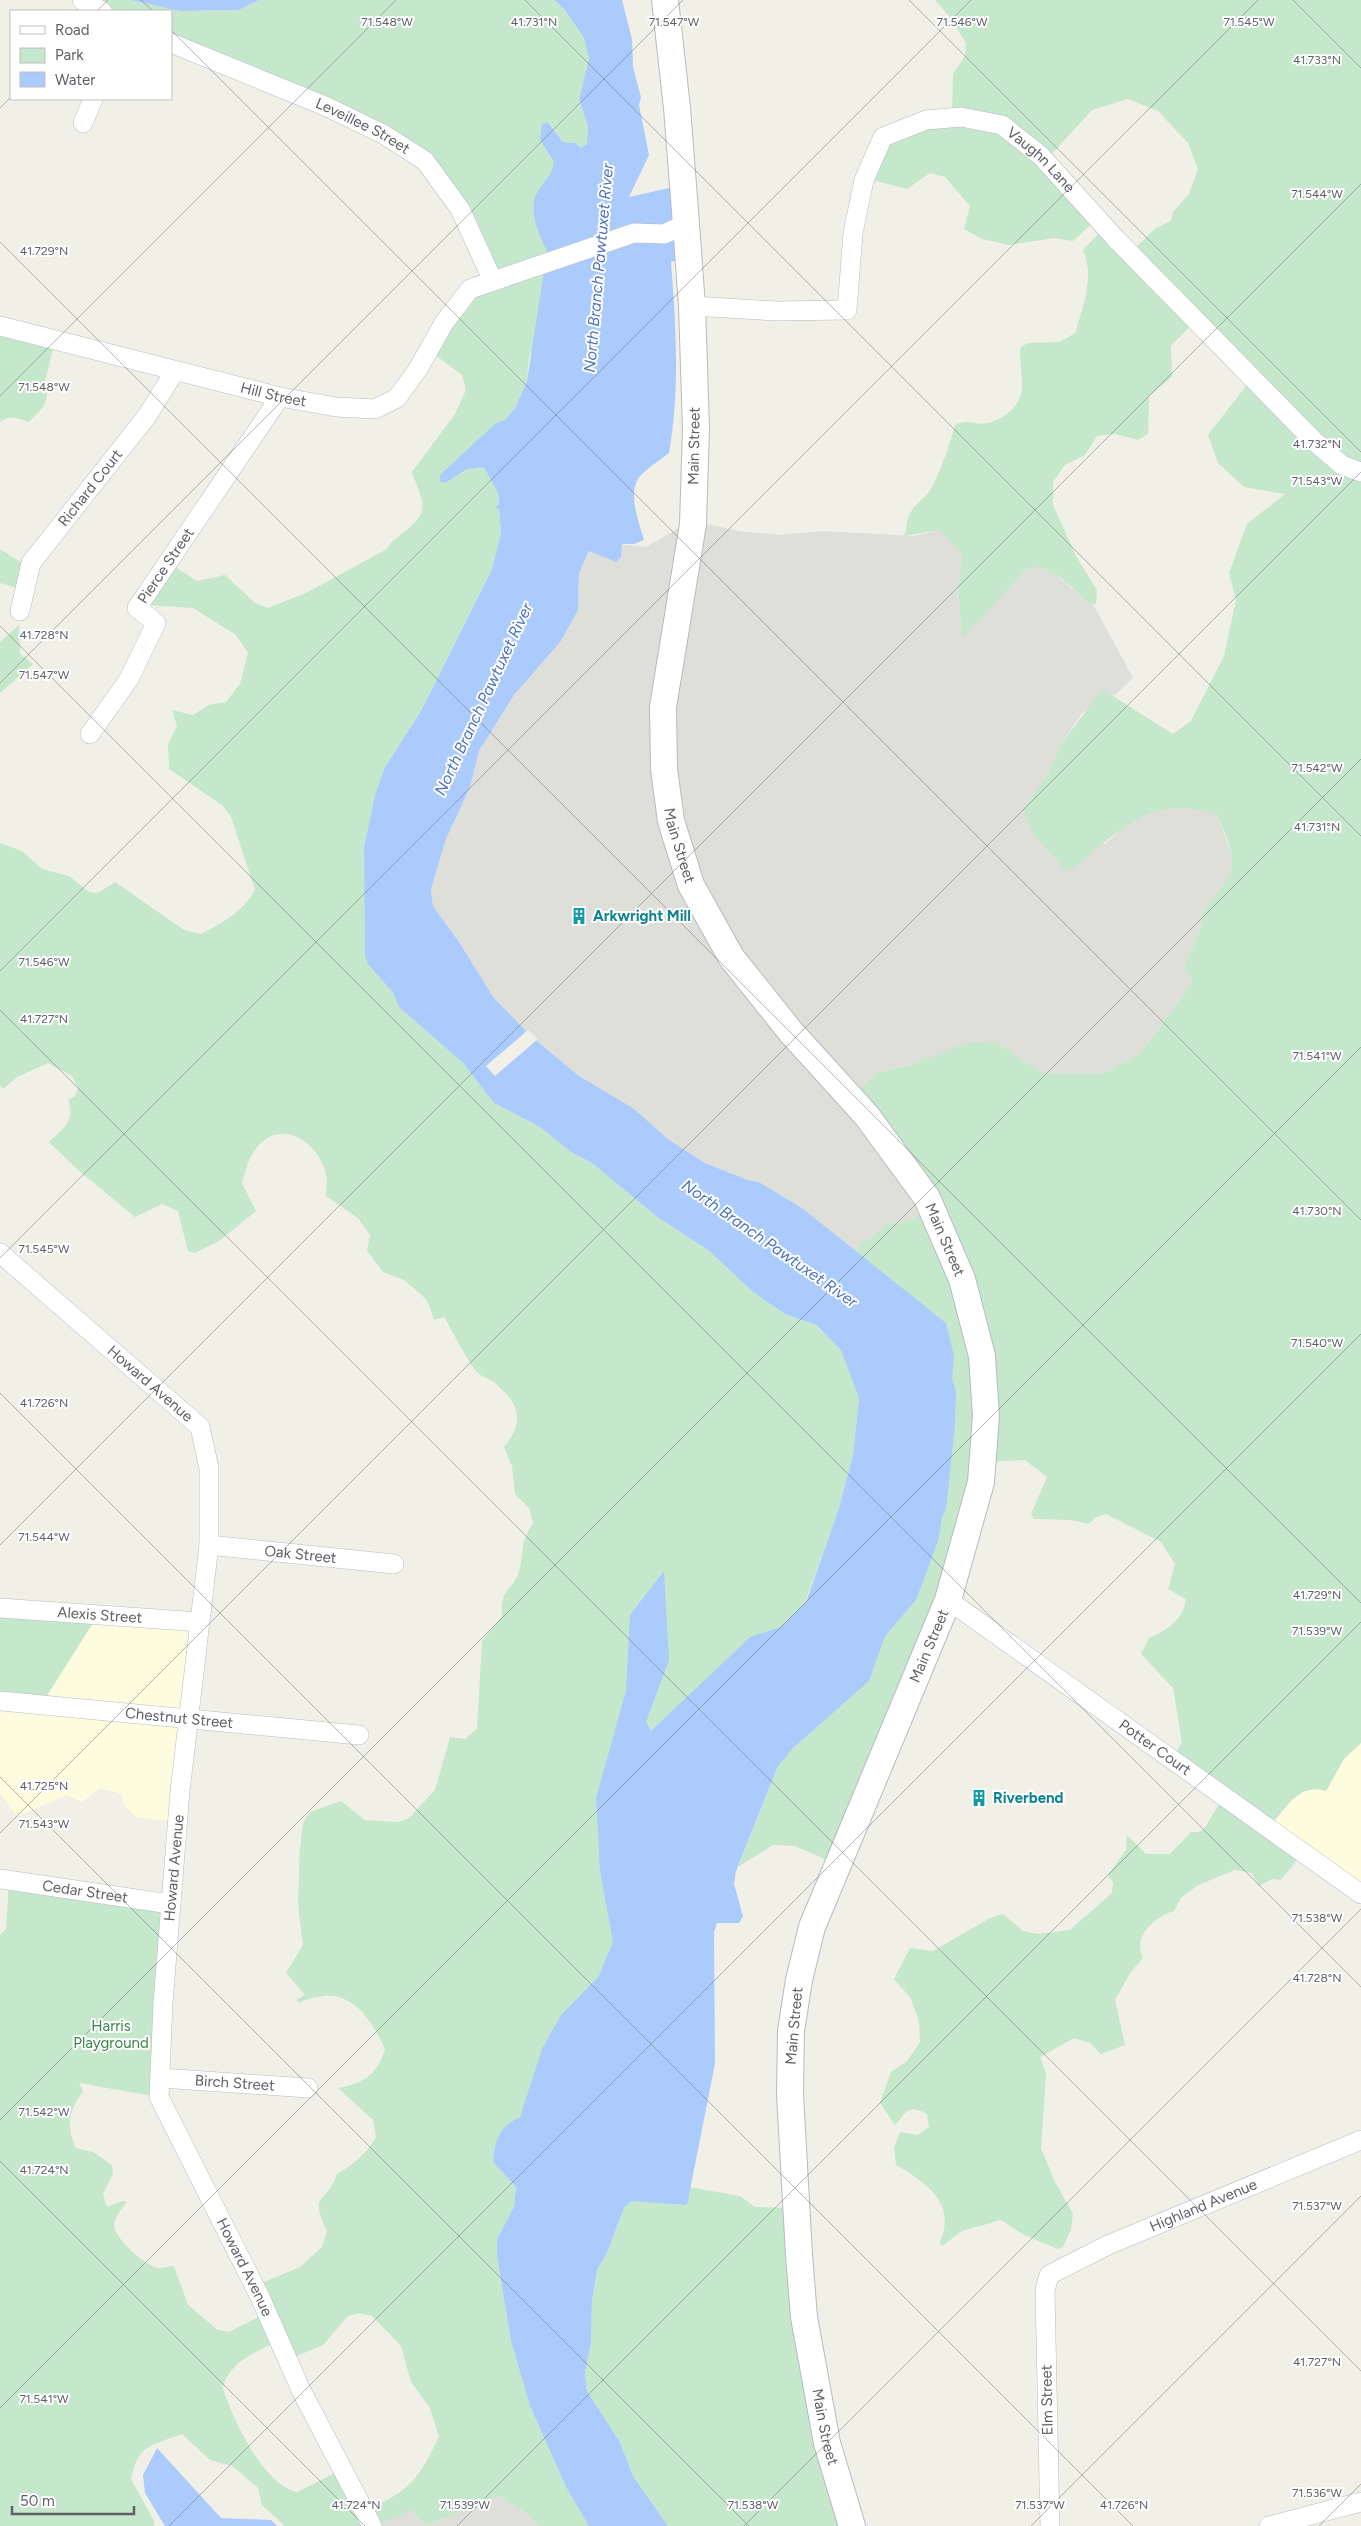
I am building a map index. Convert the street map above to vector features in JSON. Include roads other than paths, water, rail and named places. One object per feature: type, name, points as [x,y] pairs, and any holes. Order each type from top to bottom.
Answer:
[{"type":"main road","name":"Main Street","points":[[665,0],[692,306],[696,429],[693,524],[663,707],[664,769],[671,821],[691,885],[732,957],[790,1031],[867,1116],[927,1198],[962,1279],[982,1356],[986,1416],[980,1482],[948,1600],[812,1927],[798,1980],[791,2031],[790,2094],[804,2317],[827,2443],[852,2526]]},
{"type":"street","points":[[82,0],[100,10]]},
{"type":"street","name":"Leveillee Street","points":[[172,43],[325,106],[384,134],[425,160],[460,209],[492,279]]},
{"type":"street","points":[[83,123],[93,100]]},
{"type":"street","name":"Vaughn Lane","points":[[692,306],[777,311],[847,310],[853,233],[864,180],[883,137],[926,120],[961,117],[1002,125],[1041,156],[1116,239],[1315,442],[1342,465],[1361,472]]},
{"type":"street","name":"Hill Street","points":[[0,326],[280,397],[336,407],[376,409],[397,398],[418,369],[444,323],[470,289],[492,279],[634,234],[664,234],[686,224]]},
{"type":"street","name":"Richard Court","points":[[20,611],[31,563],[147,416],[174,371]]},
{"type":"street","name":"Pierce Street","points":[[90,734],[129,678],[156,623],[137,608],[280,397]]},
{"type":"street","name":"Howard Avenue","points":[[0,1253],[200,1427],[209,1468],[209,1545],[190,1720],[180,1791],[170,1904],[159,2097],[260,2297],[301,2390],[372,2526]]},
{"type":"street","name":"Oak Street","points":[[209,1545],[394,1564]]},
{"type":"street","name":"Potter Court","points":[[948,1600],[1361,1894]]},
{"type":"street","name":"Alexis Street","points":[[0,1608],[200,1622]]},
{"type":"street","name":"Chestnut Street","points":[[0,1701],[359,1735]]},
{"type":"street","name":"Cedar Street","points":[[0,1879],[170,1904]]},
{"type":"street","name":"Birch Street","points":[[161,2078],[308,2088]]},
{"type":"street","name":"Highland Avenue","points":[[1049,2275],[1108,2245],[1361,2140]]},
{"type":"street","name":"Elm Street","points":[[1049,2275],[1045,2291],[1050,2526]]},
{"type":"street","points":[[1269,2526],[1361,2502]]},
{"type":"water","points":[[130,0],[259,0],[239,10],[180,11]]},
{"type":"water","name":"North Branch Pawtuxet River","points":[[554,0],[622,0],[632,39],[633,67],[641,97],[639,105],[649,155],[629,197],[678,186],[676,260],[671,262],[676,381],[669,453],[641,475],[634,489],[635,507],[644,540],[634,544],[622,544],[621,557],[616,562],[589,551],[579,573],[578,610],[561,641],[514,695],[479,751],[470,787],[446,839],[431,889],[433,906],[459,942],[494,998],[531,1036],[579,1076],[633,1108],[668,1139],[705,1163],[748,1180],[759,1182],[802,1208],[946,1323],[954,1356],[952,1378],[956,1392],[955,1425],[946,1509],[942,1517],[939,1538],[916,1600],[885,1636],[869,1681],[793,1748],[778,1766],[736,1871],[734,1884],[743,1916],[739,1923],[717,1923],[714,1932],[715,2064],[687,2205],[631,2201],[624,2208],[607,2253],[597,2270],[592,2301],[591,2343],[585,2373],[587,2391],[620,2442],[633,2476],[668,2526],[589,2526],[566,2487],[530,2406],[511,2341],[497,2256],[497,2239],[514,2207],[516,2187],[493,2162],[495,2147],[502,2130],[520,2117],[542,2049],[561,2015],[598,1977],[613,1942],[600,1871],[596,1798],[626,1691],[630,1615],[664,1571],[669,1660],[646,1722],[651,1731],[750,1637],[781,1627],[806,1602],[839,1508],[853,1455],[859,1398],[841,1350],[816,1325],[785,1314],[753,1292],[708,1250],[657,1217],[592,1163],[571,1152],[540,1127],[494,1103],[463,1063],[399,1007],[393,993],[368,964],[365,956],[364,847],[375,795],[385,767],[421,711],[492,569],[501,533],[499,509],[495,508],[499,504],[498,493],[484,467],[467,469],[445,483],[440,481],[440,475],[496,423],[505,420],[515,408],[527,381],[547,251],[536,224],[533,209],[536,195],[551,171],[554,162],[540,140],[542,125],[548,122],[563,142],[575,143],[581,148],[587,144],[588,126],[579,99],[589,59],[584,38],[565,10]]},
{"type":"water","points":[[157,2448],[221,2518],[271,2520],[277,2526],[165,2526],[145,2493],[143,2475]]},
{"type":"place","name":"Arkwright Mill","points":[[579,916]]},
{"type":"place","name":"Riverbend","points":[[979,1798]]},
{"type":"park label","name":"Harris Playground","points":[[111,2034]]}]
